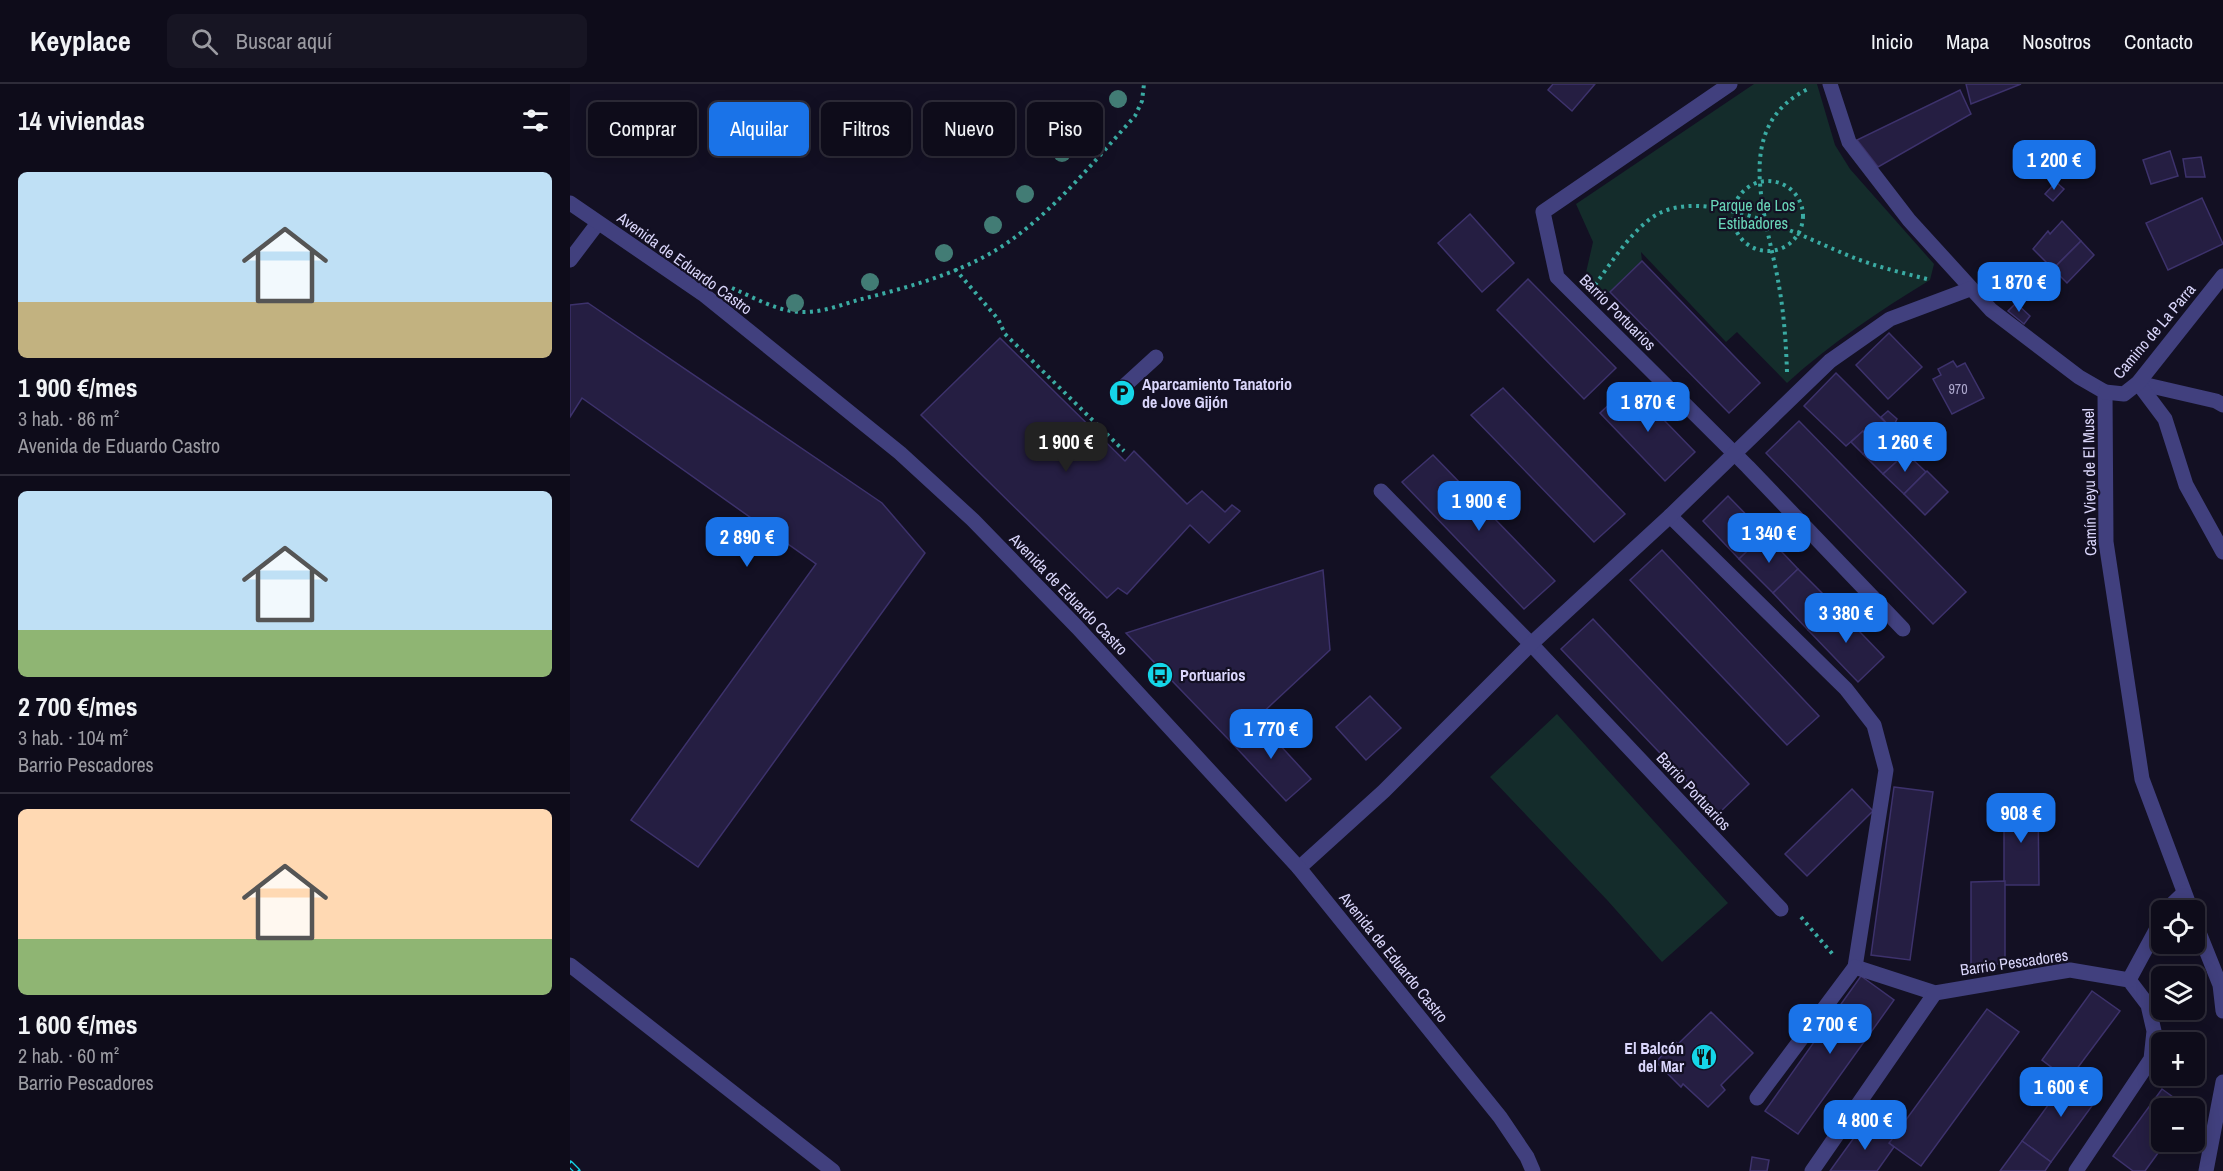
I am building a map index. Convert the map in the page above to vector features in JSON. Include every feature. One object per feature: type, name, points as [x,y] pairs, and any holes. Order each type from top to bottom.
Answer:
[{"type":"street","name":"Barrio Portuarios","points":[[1730,84],[1543,212],[1557,278],[1734,453],[1904,629]]},
{"type":"street","name":"Camín Vieyu de El Musel","points":[[1830,84],[1849,142],[1909,220],[1970,289],[1991,310],[2079,377],[2105,392],[2106,542],[2142,778],[2187,900]]},
{"type":"street","name":"Avenida de Eduardo Castro","points":[[570,203],[703,294],[900,453],[973,520],[1211,771],[1299,868],[1500,1117],[1527,1157],[1533,1171]]},
{"type":"street","points":[[570,260],[598,223]]},
{"type":"street","name":"Camino de La Parra","points":[[2105,392],[2124,394],[2138,383],[2223,276]]},
{"type":"street","points":[[1299,868],[1384,791],[1532,644],[1670,516],[1830,362],[1890,319],[1970,289]]},
{"type":"street","points":[[1121,389],[1156,357]]},
{"type":"street","points":[[2138,383],[2216,401],[2223,405]]},
{"type":"street","points":[[2138,383],[2165,418],[2186,485],[2223,552]]},
{"type":"street","name":"Barrio Portuarios","points":[[1381,491],[1532,644],[1781,909]]},
{"type":"street","points":[[1670,516],[1846,689],[1874,725],[1886,771],[1855,967],[1757,1098]]},
{"type":"street","points":[[2177,900],[2184,893]]},
{"type":"street","points":[[2076,1171],[2151,1059],[2154,1031],[2148,1005],[2129,980],[2151,939]]},
{"type":"street","points":[[2205,948],[2220,986],[2223,1011]]},
{"type":"street","points":[[570,965],[833,1171]]},
{"type":"street","name":"Barrio Pescadores","points":[[1855,967],[1935,993],[2070,970],[2129,980]]},
{"type":"street","points":[[1812,1171],[1935,993]]},
{"type":"street","points":[[2206,1171],[2223,1082]]},
{"type":"path","points":[[731,288],[781,309],[805,312],[936,279],[1012,239],[1046,212],[1135,116],[1142,101],[1144,84]]},
{"type":"path","points":[[1786,403],[1786,340],[1779,285],[1760,182],[1759,161],[1761,147],[1774,117],[1800,92],[1817,84]]},
{"type":"path","points":[[1774,181],[1787,186],[1797,195],[1803,208],[1803,222],[1798,235],[1789,246],[1762,252],[1749,247],[1739,237],[1733,225],[1733,211],[1737,198],[1747,188],[1760,182],[1774,181]]},
{"type":"path","points":[[1582,303],[1631,238],[1651,218],[1677,207],[1704,206],[1733,211],[1766,221],[1860,260],[1970,289]]},
{"type":"path","points":[[955,269],[998,319],[1005,334],[1124,451]]},
{"type":"path","points":[[1781,909],[1799,915],[1842,965],[1855,967]]},
{"type":"green space","name":"Parque de Los Estibadores","points":[[1754,84],[1817,84],[1835,145],[1850,169],[1934,264],[1930,280],[1856,328],[1787,383],[1737,332],[1726,342],[1641,252],[1642,261],[1610,292],[1599,293],[1585,277],[1593,242],[1576,204]]},
{"type":"green space","points":[[1557,714],[1728,903],[1662,962],[1608,901],[1490,777]]},
{"type":"building","points":[[1553,84],[1595,84],[1572,111],[1548,90]]},
{"type":"building","points":[[1966,84],[2021,84],[1971,104]]},
{"type":"building","points":[[1960,90],[1971,114],[1878,167],[1857,140]]},
{"type":"building","points":[[2170,151],[2178,176],[2151,184],[2143,160]]},
{"type":"building","points":[[2201,157],[2205,177],[2186,177],[2183,159]]},
{"type":"building","points":[[2056,182],[2064,189],[2053,201],[2045,194]]},
{"type":"building","points":[[2202,198],[2223,244],[2168,270],[2146,223]]},
{"type":"building","points":[[1470,214],[1514,263],[1482,292],[1438,243]]},
{"type":"building","points":[[2062,221],[2081,241],[2053,269],[2033,249],[2048,231],[2050,234]]},
{"type":"building","points":[[2081,241],[2094,255],[2067,283],[2053,269]]},
{"type":"building","points":[[1642,261],[1760,383],[1729,413],[1610,292]]},
{"type":"building","points":[[1528,279],[1616,368],[1584,399],[1497,310]]},
{"type":"building","points":[[588,303],[882,503],[925,553],[698,867],[631,820],[816,564],[582,398],[570,417],[570,305]]},
{"type":"building","points":[[2016,303],[2030,316],[2024,324],[2008,311]]},
{"type":"building","points":[[1889,333],[1922,367],[1888,399],[1856,365]]},
{"type":"building","points":[[1000,338],[1125,461],[1134,451],[1187,504],[1202,491],[1225,512],[1232,505],[1240,511],[1209,543],[1190,525],[1127,594],[1118,588],[1107,598],[921,415]]},
{"type":"building","points":[[1953,361],[1957,367],[1965,363],[1984,398],[1952,414],[1933,379],[1941,375],[1938,369]]},
{"type":"building","points":[[1836,373],[1892,429],[1875,444],[1863,431],[1846,446],[1804,406]]},
{"type":"building","points":[[1630,385],[1695,452],[1665,481],[1600,413]]},
{"type":"building","points":[[1503,388],[1625,514],[1594,542],[1471,415]]},
{"type":"building","points":[[1888,411],[1897,419],[1892,429],[1881,417]]},
{"type":"building","points":[[1799,421],[1966,592],[1933,624],[1766,453]]},
{"type":"building","points":[[1863,431],[1875,444],[1863,454],[1851,442]]},
{"type":"building","points":[[1887,433],[1906,453],[1883,474],[1863,454]]},
{"type":"building","points":[[1906,453],[1926,472],[1904,494],[1883,474]]},
{"type":"building","points":[[1433,455],[1555,581],[1524,609],[1402,482]]},
{"type":"building","points":[[1927,471],[1948,492],[1925,515],[1904,494]]},
{"type":"building","points":[[1728,496],[1765,534],[1739,559],[1703,521]]},
{"type":"building","points":[[1765,534],[1798,569],[1773,593],[1739,559]]},
{"type":"building","points":[[1662,550],[1819,716],[1787,745],[1630,580]]},
{"type":"building","points":[[1798,569],[1834,605],[1808,630],[1773,593]]},
{"type":"building","points":[[1323,570],[1330,650],[1231,742],[1126,633]]},
{"type":"building","points":[[1834,605],[1884,657],[1858,682],[1808,630]]},
{"type":"building","points":[[1593,619],[1749,784],[1718,814],[1561,649]]},
{"type":"building","points":[[1370,696],[1401,728],[1366,760],[1336,727]]},
{"type":"building","points":[[1256,719],[1311,779],[1286,801],[1231,742]]},
{"type":"building","points":[[1894,787],[1933,792],[1910,960],[1871,955]]},
{"type":"building","points":[[1852,789],[1873,811],[1807,876],[1785,854]]},
{"type":"building","points":[[2004,803],[2038,803],[2039,885],[2004,885]]},
{"type":"building","points":[[2005,881],[2005,964],[1971,964],[1971,882]]},
{"type":"building","points":[[1861,976],[1894,1000],[1798,1134],[1765,1111]]},
{"type":"building","points":[[2092,991],[2120,1011],[2067,1079],[2042,1060]]},
{"type":"building","points":[[1987,1009],[2019,1032],[1921,1166],[1889,1143]]},
{"type":"building","name":"El Balcón del Mar","points":[[1711,1012],[1753,1053],[1721,1085],[1725,1090],[1708,1107],[1683,1084],[1681,1087],[1656,1062],[1675,1041],[1678,1044]]},
{"type":"building","points":[[2073,1074],[2100,1095],[2051,1162],[2022,1141]]},
{"type":"building","points":[[2162,1089],[2174,1098],[2155,1098]]},
{"type":"building","points":[[2151,1104],[2151,1152],[2159,1152],[2145,1171],[2133,1171],[2113,1156]]},
{"type":"building","points":[[1866,1121],[1892,1139],[1889,1143],[1894,1147],[1877,1171],[1830,1171]]},
{"type":"building","points":[[2022,1141],[2051,1162],[2045,1171],[2000,1171]]},
{"type":"building","points":[[1752,1157],[1769,1160],[1767,1171],[1750,1171]]},
{"type":"railway","points":[[570,1164],[577,1171]]},
{"type":"place","name":"Aparcamiento Tanatorio de Jove Gijón","points":[[1122,393]]},
{"type":"place","name":"Portuarios","points":[[1160,675]]},
{"type":"place","name":"El Balcón del Mar","points":[[1704,1057]]}]
